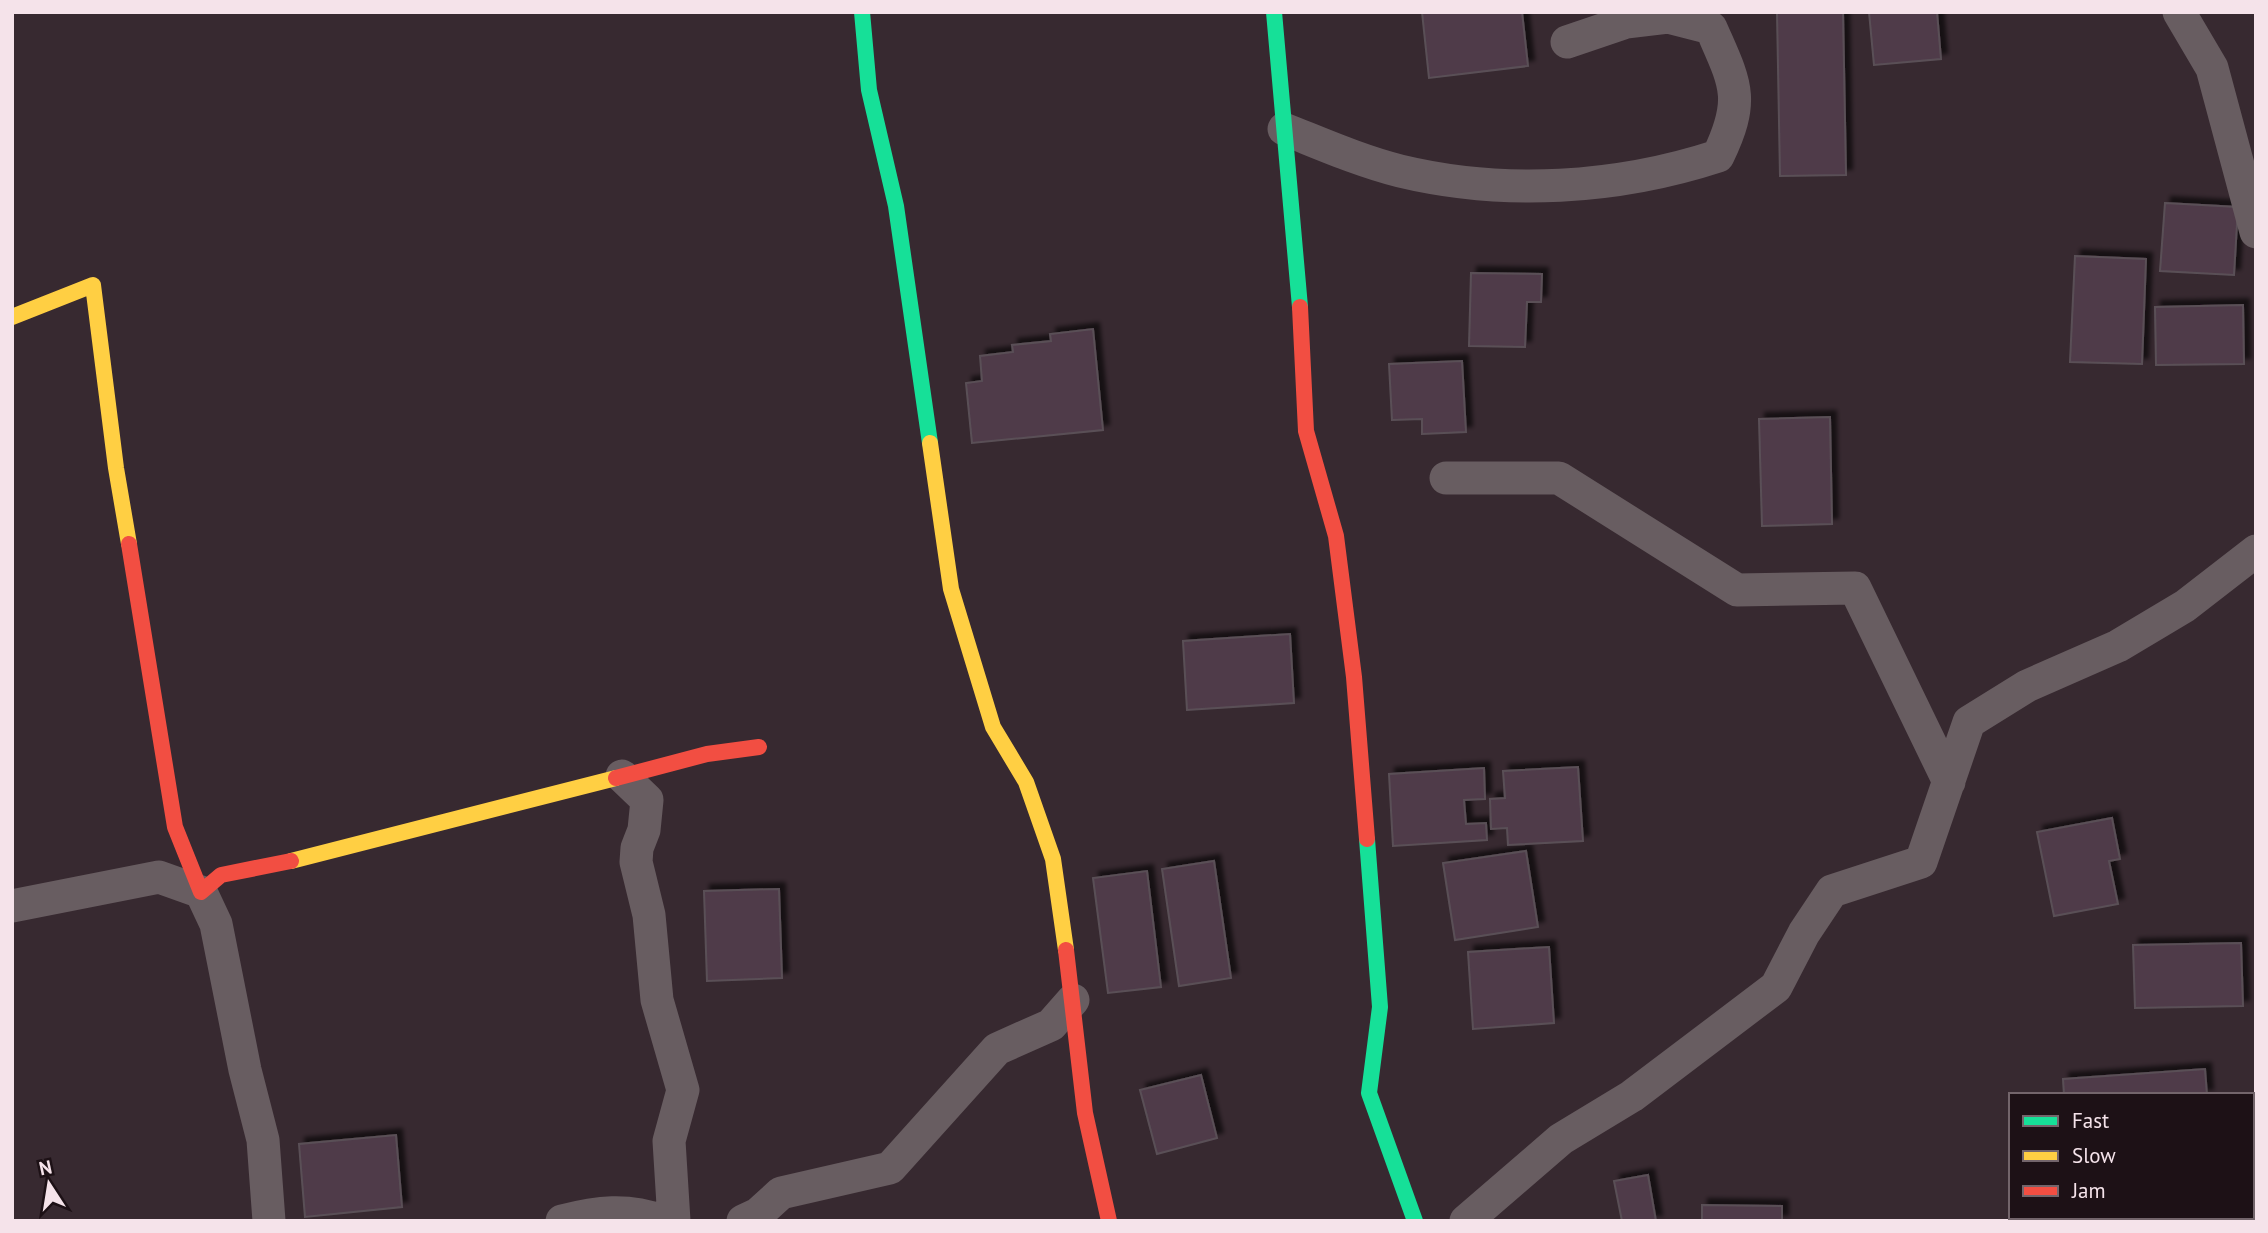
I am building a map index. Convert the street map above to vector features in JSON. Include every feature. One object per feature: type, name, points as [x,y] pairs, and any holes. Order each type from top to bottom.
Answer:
[{"type":"street","points":[[862,12],[869,90],[896,206],[951,589],[993,727],[1026,782],[1053,859],[1073,1000],[1085,1113],[1109,1221]]},
{"type":"street","points":[[1274,12],[1302,326],[1306,431],[1336,536],[1354,677],[1380,1007],[1370,1093],[1415,1221]]},
{"type":"street","points":[[2179,12],[2212,68],[2245,156],[2256,232]]},
{"type":"street","points":[[1284,129],[1401,171],[1466,181],[1541,187],[1622,179],[1718,156],[1733,125],[1735,82],[1711,28],[1668,17],[1626,22],[1567,42]]},
{"type":"street","points":[[12,317],[93,285],[116,468],[159,737],[176,827],[216,924],[244,1070],[263,1140],[269,1221]]},
{"type":"street","points":[[1446,478],[1559,478],[1737,590],[1855,588],[1949,782]]},
{"type":"street","points":[[1466,1221],[1561,1139],[1632,1096],[1776,987],[1804,933],[1832,891],[1921,862],[1969,722],[2027,686],[2118,646],[2185,606],[2256,551]]},
{"type":"street","points":[[201,892],[221,875],[323,855],[707,754],[759,747]]},
{"type":"street","points":[[622,776],[647,800],[644,830],[637,848],[636,862],[649,915],[657,1000],[683,1090],[669,1141],[674,1221]]},
{"type":"street","points":[[12,906],[159,877],[201,892]]},
{"type":"street","points":[[743,1221],[758,1214],[781,1193],[890,1168],[997,1049],[1051,1025],[1073,1000]]},
{"type":"street","points":[[562,1221],[604,1211],[640,1213],[662,1221]]},
{"type":"building","points":[[1422,12],[1522,12],[1528,66],[1429,78]]},
{"type":"building","points":[[1777,12],[1843,12],[1846,175],[1780,176]]},
{"type":"building","points":[[1869,12],[1937,12],[1941,59],[1874,65]]},
{"type":"building","points":[[2165,203],[2238,207],[2234,275],[2160,271]]},
{"type":"building","points":[[2075,256],[2146,259],[2142,364],[2070,362]]},
{"type":"building","points":[[1471,273],[1542,274],[1541,302],[1527,302],[1525,347],[1469,346]]},
{"type":"building","points":[[2243,305],[2244,364],[2156,365],[2155,307]]},
{"type":"building","points":[[1093,329],[1103,430],[972,443],[966,383],[982,381],[980,356],[1013,352],[1012,345],[1051,341],[1050,334]]},
{"type":"building","points":[[1462,361],[1466,432],[1422,434],[1422,419],[1392,420],[1389,364]]},
{"type":"building","points":[[1830,417],[1832,524],[1762,526],[1759,419]]},
{"type":"building","points":[[1290,634],[1294,703],[1187,710],[1183,641]]},
{"type":"building","points":[[1578,767],[1583,841],[1508,845],[1507,828],[1491,829],[1490,799],[1505,798],[1503,771]]},
{"type":"building","points":[[1484,768],[1485,799],[1464,800],[1466,824],[1486,823],[1487,840],[1393,846],[1389,774]]},
{"type":"building","points":[[2112,818],[2120,859],[2109,861],[2118,904],[2054,916],[2037,832]]},
{"type":"building","points":[[1526,851],[1538,927],[1455,940],[1443,863]]},
{"type":"building","points":[[1214,861],[1231,978],[1179,986],[1162,869]]},
{"type":"building","points":[[1147,871],[1161,987],[1108,993],[1093,878]]},
{"type":"building","points":[[779,889],[782,978],[707,981],[704,891]]},
{"type":"building","points":[[2241,943],[2243,1006],[2135,1008],[2133,945]]},
{"type":"building","points":[[1549,947],[1554,1023],[1473,1029],[1468,952]]},
{"type":"building","points":[[2205,1069],[2207,1093],[2064,1093],[2063,1079]]},
{"type":"building","points":[[1201,1075],[1217,1138],[1157,1154],[1140,1090]]},
{"type":"building","points":[[396,1135],[402,1207],[305,1217],[299,1144]]},
{"type":"building","points":[[1648,1175],[1656,1221],[1622,1221],[1614,1181]]},
{"type":"building","points":[[1702,1205],[1782,1206],[1782,1221],[1702,1221]]},
{"type":"traffic: fast","points":[[862,12],[869,90],[896,206],[930,443]]},
{"type":"traffic: fast","points":[[1274,12],[1300,307]]},
{"type":"traffic: fast","points":[[1367,839],[1380,1007],[1369,1093],[1415,1221]]},
{"type":"traffic: slow","points":[[12,317],[93,285],[116,468],[129,544]]},
{"type":"traffic: slow","points":[[930,443],[951,589],[993,727],[1026,782],[1053,859],[1066,950]]},
{"type":"traffic: slow","points":[[291,861],[616,778]]},
{"type":"traffic: jam","points":[[1300,307],[1306,431],[1336,536],[1354,677],[1367,839]]},
{"type":"traffic: jam","points":[[129,544],[175,827],[201,892],[221,875],[291,861]]},
{"type":"traffic: jam","points":[[616,778],[707,754],[759,747]]},
{"type":"traffic: jam","points":[[1066,950],[1085,1113],[1109,1221]]}]
